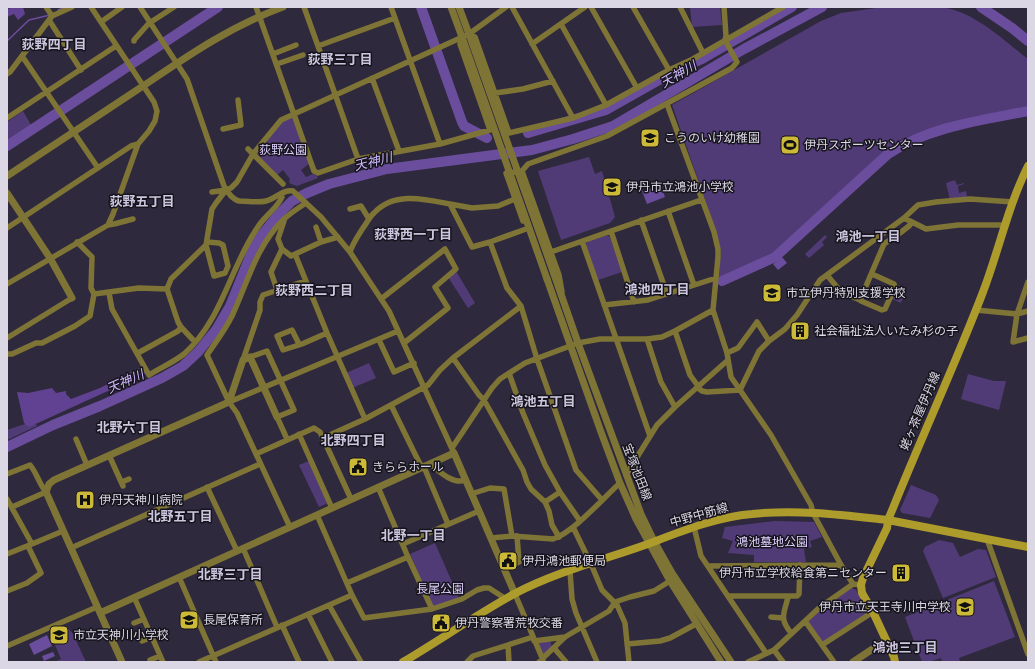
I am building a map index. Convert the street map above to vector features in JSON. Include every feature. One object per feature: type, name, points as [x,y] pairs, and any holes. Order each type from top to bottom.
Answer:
[{"type":"main road","name":"姥ヶ茶屋伊丹線","points":[[857,584],[863,578],[887,528],[888,520],[990,275],[1018,186],[1028,166]]},
{"type":"main road","name":"中野中筋線","points":[[403,662],[506,599],[544,580],[694,527],[735,516],[787,512],[813,512],[888,520],[1028,547]]},
{"type":"main road","points":[[857,584],[873,612],[895,662]]},
{"type":"street","points":[[46,7],[50,18],[81,70]]},
{"type":"street","points":[[7,74],[50,18],[72,7]]},
{"type":"street","points":[[91,7],[154,102],[157,110],[155,121],[138,144],[108,224]]},
{"type":"street","points":[[100,22],[122,7]]},
{"type":"street","points":[[140,7],[177,63],[190,86],[226,190],[232,197],[239,201],[265,202],[289,190],[295,192],[338,237],[350,252],[389,311],[453,451],[515,594],[542,661],[565,637],[609,611],[615,602],[654,591],[670,581]]},
{"type":"street","points":[[134,41],[150,22],[174,7]]},
{"type":"street","points":[[256,7],[314,171],[318,173],[358,160],[440,144],[490,130],[460,44],[465,35]]},
{"type":"street","points":[[7,176],[223,34],[259,16],[283,7]]},
{"type":"street","points":[[304,7],[358,160]]},
{"type":"street","points":[[391,7],[440,144]]},
{"type":"street","points":[[451,7],[465,35]]},
{"type":"street","points":[[459,7],[465,35],[548,279],[560,303]]},
{"type":"street","points":[[212,192],[231,188],[237,182],[253,154],[281,120],[465,35],[506,7]]},
{"type":"street","points":[[512,7],[573,118]]},
{"type":"street","points":[[532,44],[584,7]]},
{"type":"street","points":[[591,7],[637,88]]},
{"type":"street","points":[[633,7],[669,70]]},
{"type":"street","points":[[680,7],[703,52]]},
{"type":"street","points":[[560,303],[544,280],[506,173],[522,171],[528,164],[607,136],[732,68],[737,62],[725,40],[724,7]]},
{"type":"street","points":[[768,7],[769,15]]},
{"type":"street","points":[[465,35],[475,37],[509,133],[573,118],[606,105],[783,7]]},
{"type":"street","points":[[318,46],[395,18]]},
{"type":"street","points":[[561,24],[606,105]]},
{"type":"street","name":"宝塚池田線","points":[[465,35],[554,274],[560,303],[575,344],[651,542],[731,662]]},
{"type":"street","points":[[273,54],[296,45]]},
{"type":"street","points":[[7,118],[116,46]]},
{"type":"street","points":[[277,64],[303,55]]},
{"type":"street","points":[[22,56],[98,168]]},
{"type":"street","points":[[372,78],[399,151]]},
{"type":"street","points":[[495,93],[523,89],[552,81]]},
{"type":"street","points":[[223,129],[241,125],[238,100]]},
{"type":"street","points":[[667,104],[714,232],[718,249],[718,259],[713,310],[727,353],[732,377],[775,442],[811,505],[813,512],[841,565],[857,584],[818,608],[774,650],[748,662]]},
{"type":"street","points":[[7,228],[131,146],[138,144]]},
{"type":"street","points":[[248,149],[283,184]]},
{"type":"street","points":[[522,171],[562,284],[560,303]]},
{"type":"street","points":[[194,342],[181,327],[167,289],[171,279],[207,244],[219,243],[223,245],[228,266],[226,273],[214,276],[207,244],[212,209],[226,190]]},
{"type":"street","points":[[7,193],[50,258],[72,298],[7,338]]},
{"type":"street","points":[[109,293],[112,310],[150,375],[183,355],[208,325],[222,301],[250,239],[266,217],[278,205],[282,197],[281,195]]},
{"type":"street","points":[[350,252],[353,244],[377,209],[398,200],[415,198],[472,208],[498,206],[515,199]]},
{"type":"street","points":[[740,390],[759,351],[785,329],[797,316],[820,280],[918,206],[936,202],[970,199],[1013,202]]},
{"type":"street","points":[[551,252],[701,200]]},
{"type":"street","points":[[290,527],[237,413],[229,402],[207,355],[222,335],[232,316],[261,249],[272,233],[285,219],[306,203]]},
{"type":"street","points":[[350,208],[357,204],[361,206],[369,219]]},
{"type":"street","points":[[450,204],[472,247],[526,229]]},
{"type":"street","points":[[668,211],[694,285]]},
{"type":"street","points":[[904,218],[926,229],[958,225],[1006,225]]},
{"type":"street","points":[[7,284],[108,224],[133,219]]},
{"type":"street","points":[[285,219],[278,239],[282,249],[290,256],[321,242],[338,237]]},
{"type":"street","points":[[641,220],[667,294]]},
{"type":"street","points":[[860,300],[884,244],[909,226],[912,222]]},
{"type":"street","points":[[316,227],[321,242]]},
{"type":"street","points":[[611,231],[634,302]]},
{"type":"street","points":[[582,241],[650,436]]},
{"type":"street","points":[[8,353],[12,354],[36,343],[42,343],[75,326],[90,316],[94,294],[91,288],[92,257],[77,242]]},
{"type":"street","points":[[490,242],[507,288],[521,306],[537,358],[576,470],[602,500]]},
{"type":"street","points":[[277,290],[271,272],[282,249]]},
{"type":"street","points":[[381,299],[445,249],[456,269],[435,287],[448,308],[404,343]]},
{"type":"street","points":[[295,254],[337,357],[365,419]]},
{"type":"street","points":[[827,275],[841,292],[885,310],[895,287],[894,284],[872,274]]},
{"type":"street","points":[[604,305],[648,300],[716,278]]},
{"type":"street","points":[[229,402],[247,359],[260,310],[260,302],[263,295],[305,281]]},
{"type":"street","points":[[1028,282],[1017,314],[1013,342],[1028,338]]},
{"type":"street","points":[[94,294],[139,288],[167,289]]},
{"type":"street","points":[[323,438],[365,419],[428,385],[440,370],[453,358],[521,306]]},
{"type":"street","points":[[7,646],[134,597],[427,466],[453,451],[492,388],[500,379],[525,363],[575,344],[600,339],[647,340],[662,337],[713,310]]},
{"type":"street","points":[[976,310],[1017,314],[1028,311]]},
{"type":"street","points":[[727,353],[738,348],[757,322],[769,341]]},
{"type":"street","points":[[138,353],[178,331],[181,327]]},
{"type":"street","points":[[12,507],[46,492],[49,484],[54,480],[229,402],[398,331]]},
{"type":"street","points":[[675,331],[690,375],[697,387],[702,391],[707,392],[740,390]]},
{"type":"street","points":[[299,344],[327,333]]},
{"type":"street","points":[[379,340],[394,372],[414,363]]},
{"type":"street","points":[[647,340],[661,382],[675,407]]},
{"type":"street","points":[[575,344],[620,483],[636,520],[651,542],[670,581],[721,662]]},
{"type":"street","points":[[247,359],[267,351],[294,410],[277,417]]},
{"type":"street","points":[[453,358],[484,400],[523,470],[531,489],[545,502],[549,511],[552,525],[559,538]]},
{"type":"street","points":[[247,359],[264,388],[287,439]]},
{"type":"street","points":[[626,475],[657,425],[728,360]]},
{"type":"street","points":[[509,373],[523,413],[545,465],[560,492],[580,521]]},
{"type":"street","points":[[391,404],[420,464],[459,482],[465,480]]},
{"type":"street","points":[[256,454],[314,428],[320,432],[351,499]]},
{"type":"street","points":[[299,434],[332,508]]},
{"type":"street","points":[[76,439],[87,465]]},
{"type":"street","points":[[109,455],[123,484],[129,479]]},
{"type":"street","points":[[71,548],[260,464]]},
{"type":"street","points":[[7,474],[30,465],[36,473],[42,487],[46,492],[122,662]]},
{"type":"street","points":[[427,466],[448,524]]},
{"type":"street","points":[[491,538],[514,536],[553,539],[559,538],[580,521],[620,483]]},
{"type":"street","points":[[207,487],[298,662]]},
{"type":"street","points":[[378,487],[432,608]]},
{"type":"street","points":[[471,494],[490,488],[504,488],[519,562],[504,569]]},
{"type":"street","points":[[545,502],[560,492]]},
{"type":"street","points":[[7,499],[30,545],[41,574],[27,583],[7,591]]},
{"type":"street","points":[[403,544],[479,511]]},
{"type":"street","points":[[317,515],[364,618],[432,608],[462,599],[476,590],[484,588],[489,588],[506,599]]},
{"type":"street","points":[[573,527],[602,590],[615,602],[625,623],[629,662]]},
{"type":"street","points":[[694,527],[701,556],[766,653]]},
{"type":"street","points":[[7,554],[63,531]]},
{"type":"street","points":[[987,539],[1028,654]]},
{"type":"street","points":[[347,583],[408,557]]},
{"type":"street","points":[[729,596],[797,596],[799,594],[800,565]]},
{"type":"street","points":[[708,566],[841,565]]},
{"type":"street","points":[[570,571],[572,599],[582,628],[597,662]]},
{"type":"street","points":[[179,577],[216,662]]},
{"type":"street","points":[[199,662],[352,594]]},
{"type":"street","points":[[134,597],[163,662]]},
{"type":"street","points":[[788,597],[783,618],[784,624],[791,633]]},
{"type":"street","points":[[329,605],[361,662]]},
{"type":"street","points":[[822,645],[873,612]]},
{"type":"street","points":[[308,614],[332,662]]},
{"type":"street","points":[[771,617],[783,618]]},
{"type":"street","points":[[134,623],[144,619]]},
{"type":"street","points":[[806,621],[834,662]]},
{"type":"street","points":[[627,644],[660,641],[670,638],[696,624]]},
{"type":"street","points":[[142,641],[152,637]]},
{"type":"street","points":[[467,662],[473,656],[508,645],[534,639],[565,637]]},
{"type":"street","points":[[852,662],[886,640]]},
{"type":"street","points":[[508,645],[509,662]]},
{"type":"street","points":[[554,648],[566,662]]},
{"type":"street","points":[[774,650],[783,662]]},
{"type":"street","points":[[150,660],[160,656]]},
{"type":"green space","points":[[690,7],[720,7],[722,25],[692,27]]},
{"type":"green space","name":"伊丹スポーツセンター","points":[[883,7],[939,7],[952,9],[975,19],[1028,59],[1028,106],[975,117],[923,131],[900,140],[886,150],[772,253],[719,278],[721,250],[716,231],[672,105],[821,21],[841,13]]},
{"type":"green space","points":[[23,111],[31,125],[7,141],[7,122]]},
{"type":"green space","name":"荻野公園","points":[[290,117],[293,118],[309,164],[301,170],[306,177],[313,174],[318,178],[297,186],[289,182],[290,179],[283,170],[276,176],[256,153],[282,121]]},
{"type":"green space","points":[[589,157],[595,174],[602,171],[615,217],[610,223],[561,240],[538,171]]},
{"type":"green space","points":[[955,180],[957,185],[964,183],[958,186],[959,193],[966,191],[967,197],[950,200],[946,183]]},
{"type":"green space","points":[[607,235],[610,237],[622,272],[598,280],[586,245],[587,242]]},
{"type":"green space","points":[[825,235],[827,237],[822,242],[824,245],[809,258],[805,254]]},
{"type":"green space","points":[[456,271],[475,303],[468,308],[448,277]]},
{"type":"green space","points":[[897,289],[905,293],[901,303],[892,299]]},
{"type":"green space","points":[[369,363],[376,378],[352,388],[346,373]]},
{"type":"green space","points":[[968,374],[994,381],[1006,381],[999,410],[961,399]]},
{"type":"green space","points":[[34,421],[37,426],[7,440],[7,430]]},
{"type":"green space","points":[[309,461],[328,503],[319,507],[299,465]]},
{"type":"green space","points":[[911,485],[936,495],[939,500],[930,518],[902,513],[900,510]]},
{"type":"green space","name":"鴻池墓地公園","points":[[775,521],[814,522],[822,537],[810,541],[812,547],[804,549],[806,562],[754,562],[754,555],[728,553],[733,541],[722,538],[725,527]]},
{"type":"green space","points":[[939,540],[953,543],[960,557],[978,549],[986,550],[996,577],[943,598],[923,551],[925,547]]},
{"type":"green space","name":"長尾公園","points":[[435,543],[459,598],[433,607],[410,554]]},
{"type":"green space","points":[[994,581],[1015,637],[959,658],[960,662],[942,662],[941,658],[929,662],[922,662],[905,617]]},
{"type":"green space","points":[[852,588],[856,590],[869,612],[823,642],[808,622],[818,611]]},
{"type":"green space","points":[[67,627],[73,634],[86,662],[54,662],[61,659],[50,633]]},
{"type":"green space","points":[[550,640],[552,647],[542,654],[537,641]]},
{"type":"shaded area","points":[[23,7],[25,14],[18,20],[14,14],[7,17],[7,9]]},
{"type":"shaded area","points":[[660,184],[665,197],[647,204],[642,191]]},
{"type":"shaded area","points":[[782,257],[787,263],[778,270],[773,264]]},
{"type":"shaded area","points":[[143,366],[146,371],[145,374],[29,427],[24,423],[17,392],[28,393],[52,388],[56,393],[66,391],[66,394],[71,399],[100,388]]},
{"type":"shaded area","points":[[47,635],[52,646],[34,655],[29,644]]},
{"type":"shaded area","points":[[53,652],[55,656],[44,661],[42,656]]},
{"type":"waterway","points":[[58,10],[65,7]]},
{"type":"waterway","points":[[7,146],[218,7]]},
{"type":"waterway","points":[[421,7],[464,126],[487,138]]},
{"type":"waterway","points":[[528,133],[606,110],[675,71],[702,59],[792,7]]},
{"type":"waterway","name":"天神川","points":[[7,447],[53,425],[162,378],[183,366],[198,352],[216,330],[230,306],[253,249],[261,236],[292,201],[329,184],[387,169],[532,150],[613,126],[744,49],[822,7]]},
{"type":"waterway","name":"天神川","points":[[981,7],[1028,41]]},
{"type":"waterway","points":[[7,41],[29,20],[50,15]]},
{"type":"waterway","points":[[722,281],[775,257],[888,154],[904,145],[920,137],[974,121],[1028,111]]},
{"type":"place","name":"こうのいけ幼稚園","points":[[650,138]]},
{"type":"place","name":"伊丹スポーツセンター","points":[[790,145]]},
{"type":"place","name":"伊丹市立鴻池小学校","points":[[612,187]]},
{"type":"place","name":"市立伊丹特別支援学校","points":[[772,293]]},
{"type":"place","name":"社会福祉法人いたみ杉の子","points":[[800,331]]},
{"type":"place","name":"きららホール","points":[[358,467]]},
{"type":"place","name":"伊丹天神川病院","points":[[85,500]]},
{"type":"place","name":"伊丹鴻池郵便局","points":[[508,561]]},
{"type":"place","name":"伊丹市立学校給食第ニセンター","points":[[901,573]]},
{"type":"place","name":"伊丹市立天王寺川中学校","points":[[965,607]]},
{"type":"place","name":"長尾保育所","points":[[189,620]]},
{"type":"place","name":"伊丹警察署荒牧交番","points":[[441,623]]},
{"type":"place","name":"市立天神川小学校","points":[[59,635]]},
{"type":"district","name":"荻野四丁目","points":[[54,44]]},
{"type":"district","name":"荻野三丁目","points":[[340,59]]},
{"type":"district","name":"荻野五丁目","points":[[142,201]]},
{"type":"district","name":"荻野西一丁目","points":[[413,234]]},
{"type":"district","name":"鴻池一丁目","points":[[868,236]]},
{"type":"district","name":"鴻池四丁目","points":[[657,289]]},
{"type":"district","name":"荻野西二丁目","points":[[314,290]]},
{"type":"district","name":"鴻池五丁目","points":[[543,401]]},
{"type":"district","name":"北野六丁目","points":[[129,427]]},
{"type":"district","name":"北野四丁目","points":[[353,440]]},
{"type":"district","name":"北野五丁目","points":[[180,516]]},
{"type":"district","name":"北野一丁目","points":[[413,535]]},
{"type":"district","name":"北野三丁目","points":[[230,574]]},
{"type":"district","name":"鴻池三丁目","points":[[905,647]]}]
